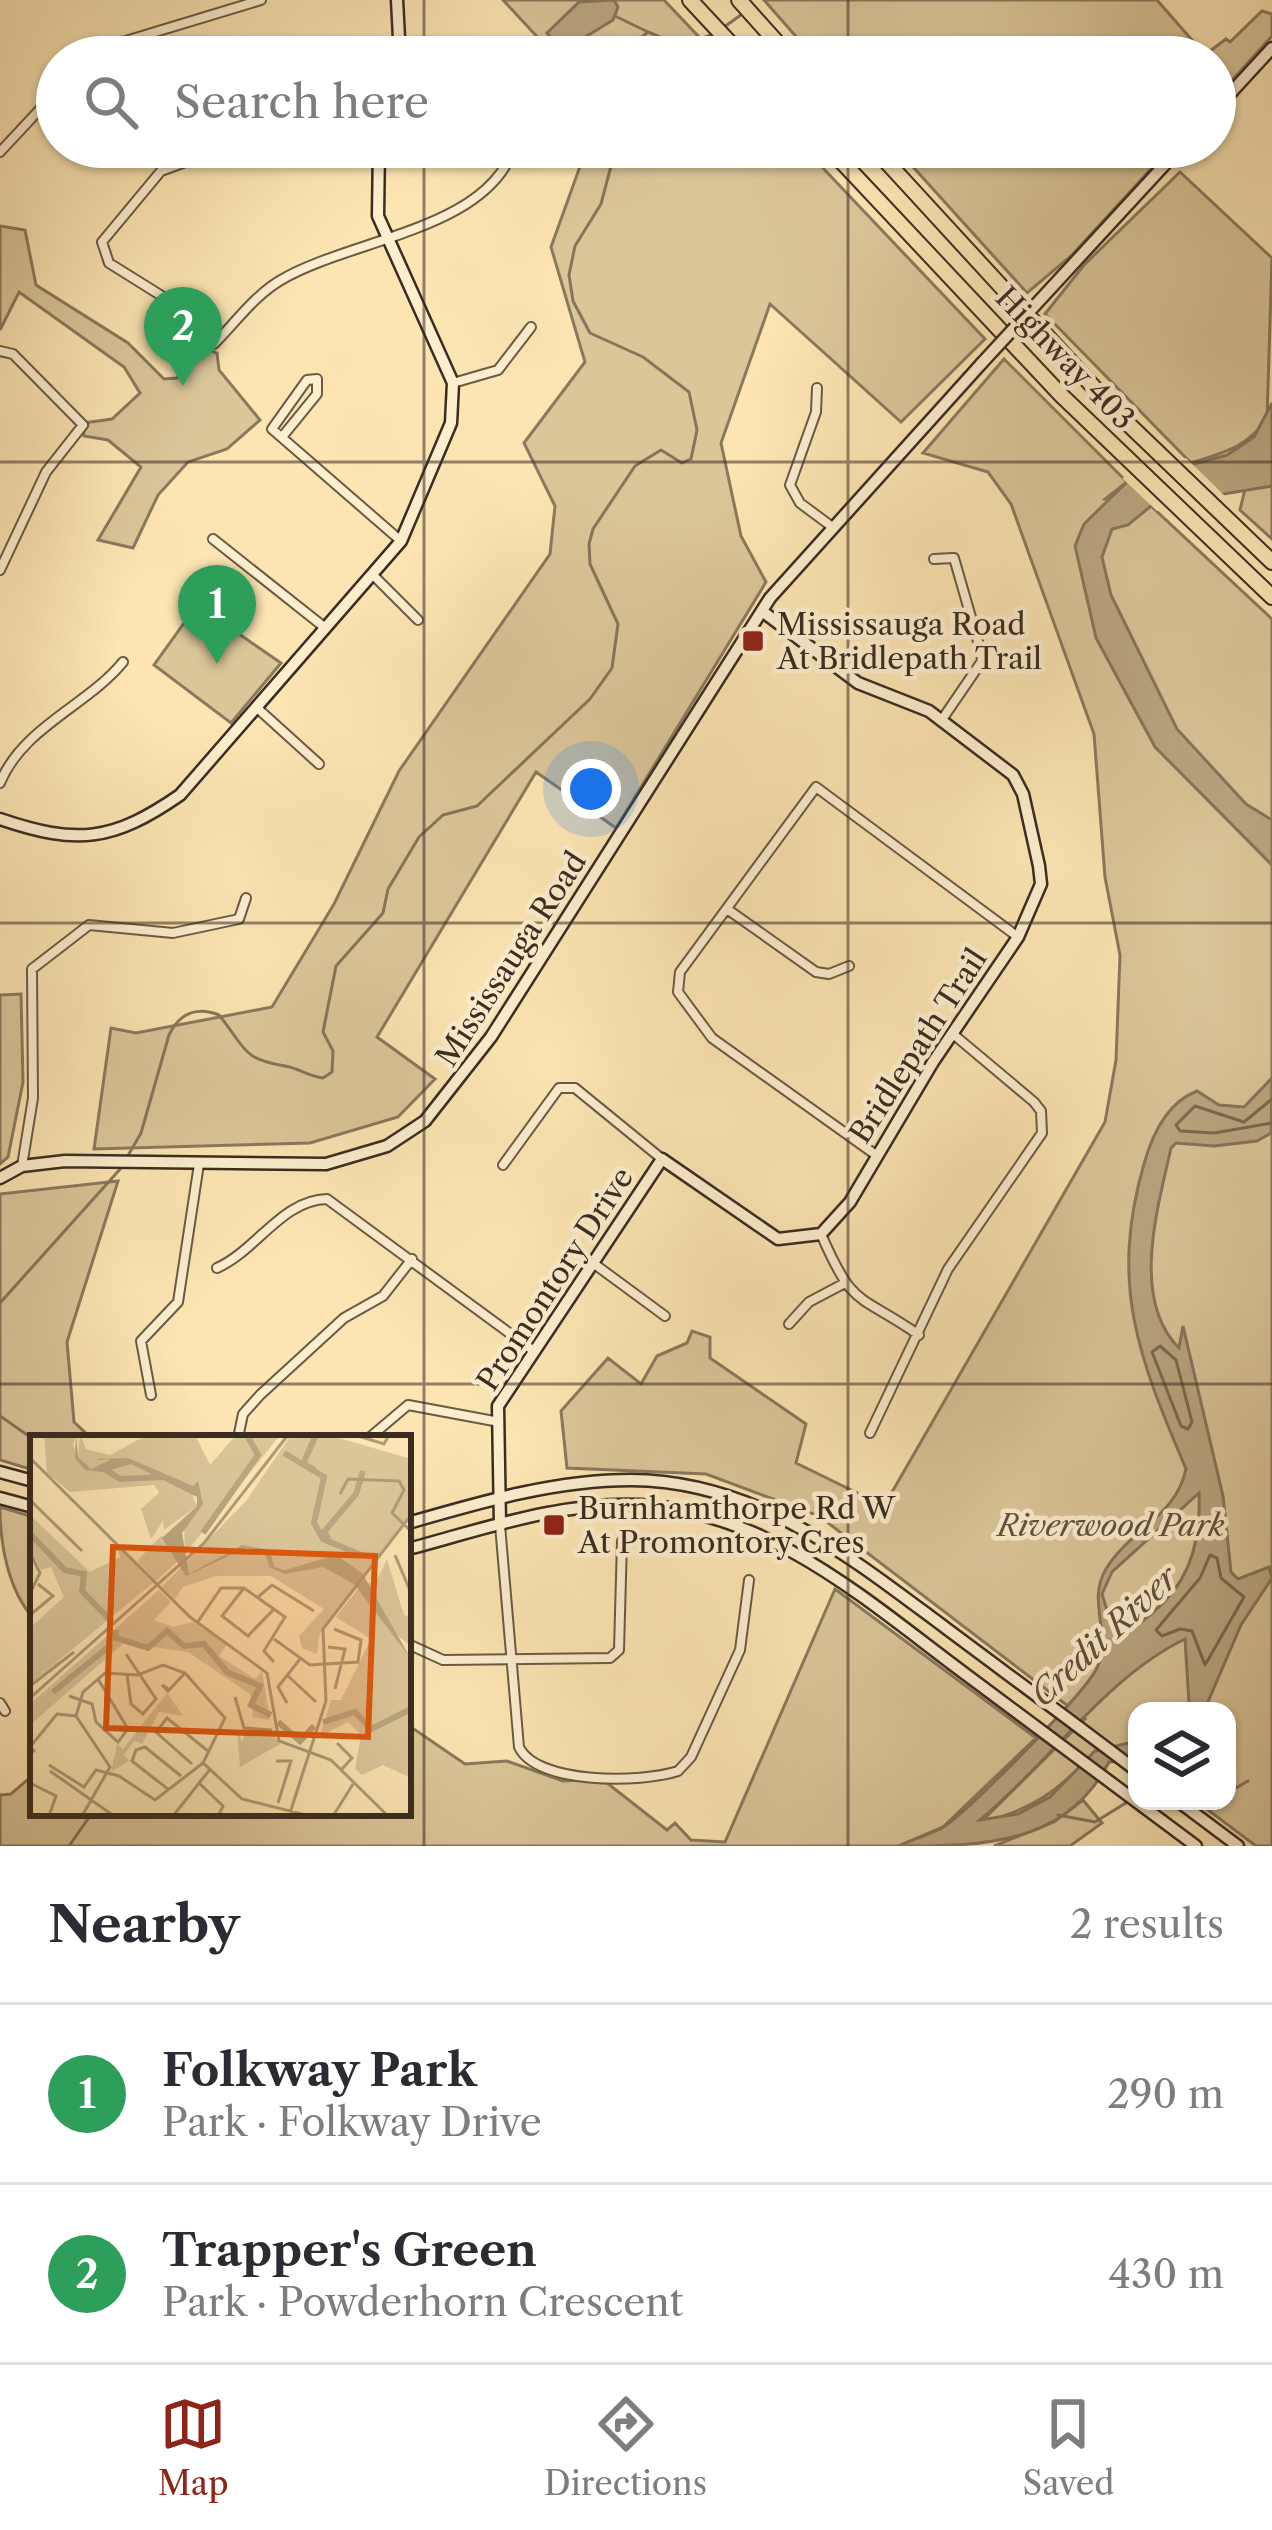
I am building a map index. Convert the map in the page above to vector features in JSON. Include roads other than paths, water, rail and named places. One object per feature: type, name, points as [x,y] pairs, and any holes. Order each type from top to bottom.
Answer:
[{"type":"highway","points":[[739,0],[770,36]]},
{"type":"highway","points":[[695,5],[723,36]]},
{"type":"highway","name":"Highway 403","points":[[848,168],[1061,395],[1272,597]]},
{"type":"highway","name":"Highway 403","points":[[892,168],[1082,374],[1272,562]]},
{"type":"main road","points":[[397,0],[399,36]]},
{"type":"main road","points":[[1236,87],[1272,48]]},
{"type":"main road","points":[[0,819],[62,837],[98,836],[140,822],[180,795],[401,541],[446,439],[453,383],[384,235],[377,207],[379,168]]},
{"type":"main road","name":"Mississauga Road","points":[[0,1178],[22,1166],[107,1161],[338,1162],[387,1146],[442,1105],[762,611],[831,526],[1162,168]]},
{"type":"main road","name":"Bridlepath Trail","points":[[762,611],[859,682],[913,702],[1020,784],[1041,884],[1018,937],[837,1221],[820,1234]]},
{"type":"main road","points":[[662,1159],[778,1239],[820,1234]]},
{"type":"main road","name":"Promontory Drive","points":[[500,1525],[494,1421],[532,1349],[662,1159]]},
{"type":"main road","points":[[0,1472],[30,1480]]},
{"type":"main road","points":[[411,1521],[499,1499],[606,1481],[695,1487],[779,1514],[869,1571],[1128,1764]]},
{"type":"main road","points":[[0,1498],[30,1507]]},
{"type":"main road","points":[[411,1548],[606,1505],[689,1512],[765,1536],[854,1591],[1196,1846]]},
{"type":"main road","points":[[1190,1810],[1238,1846]]},
{"type":"street","points":[[142,36],[261,0]]},
{"type":"street","points":[[0,152],[36,113]]},
{"type":"street","points":[[169,168],[161,171],[102,242],[110,263],[165,298],[214,344],[278,281],[384,235],[446,218],[506,168]]},
{"type":"street","points":[[453,383],[498,370],[531,327]]},
{"type":"street","points":[[0,351],[13,354],[83,425],[46,472],[0,570]]},
{"type":"street","points":[[282,437],[316,394],[317,379],[307,380],[274,420],[272,429],[401,541]]},
{"type":"street","points":[[817,388],[816,412],[790,485],[800,503],[831,526]]},
{"type":"street","points":[[213,539],[324,627]]},
{"type":"street","points":[[934,559],[954,559],[982,661],[941,721]]},
{"type":"street","points":[[372,574],[418,620]]},
{"type":"street","points":[[0,783],[8,765],[63,710],[105,684],[124,662]]},
{"type":"street","points":[[256,707],[319,764]]},
{"type":"street","points":[[876,1155],[712,1038],[678,992],[680,972],[816,787],[1018,937]]},
{"type":"street","points":[[22,1166],[33,1098],[32,969],[88,926],[173,933],[197,930],[239,919],[247,898]]},
{"type":"street","points":[[727,909],[816,972],[829,974],[849,966]]},
{"type":"street","points":[[870,1433],[948,1269],[1042,1133],[1041,1111],[1034,1102],[952,1034]]},
{"type":"street","points":[[502,1165],[559,1088],[575,1088],[662,1159]]},
{"type":"street","points":[[151,1395],[141,1341],[178,1302],[199,1163]]},
{"type":"street","points":[[217,1268],[311,1199],[327,1199],[532,1349]]},
{"type":"street","points":[[820,1234],[843,1284],[862,1304],[919,1335]]},
{"type":"street","points":[[239,1435],[243,1414],[260,1395],[344,1318],[383,1296],[412,1259]]},
{"type":"street","points":[[593,1264],[665,1316]]},
{"type":"street","points":[[789,1324],[808,1302],[843,1284]]},
{"type":"street","points":[[373,1435],[408,1405],[494,1421]]},
{"type":"street","points":[[500,1525],[525,1759],[546,1771],[661,1777],[678,1771],[691,1757],[740,1650],[749,1580]]},
{"type":"street","points":[[411,1645],[443,1660],[610,1658],[619,1650],[622,1541]]},
{"type":"water","points":[[614,0],[618,7],[613,20],[587,36],[547,33],[579,2]]},
{"type":"water","points":[[1272,403],[1272,486],[1151,506],[1128,525],[1112,529],[1102,557],[1111,595],[1177,729],[1246,804],[1272,820],[1272,865],[1155,747],[1096,638],[1075,546],[1084,524],[1127,482],[1227,455],[1254,437]]},
{"type":"water","name":"Credit River","points":[[1272,1078],[1271,1133],[1257,1141],[1214,1146],[1176,1143],[1171,1148],[1155,1224],[1152,1279],[1164,1328],[1179,1348],[1183,1326],[1223,1496],[1231,1572],[1238,1579],[1269,1567],[1272,1578],[1241,1625],[1208,1702],[1189,1702],[1185,1639],[1129,1675],[980,1820],[1018,1814],[1050,1797],[1095,1751],[1128,1743],[1128,1761],[1109,1762],[1070,1811],[1019,1836],[990,1842],[899,1846],[942,1828],[975,1801],[1088,1681],[1101,1656],[1098,1594],[1106,1569],[1181,1485],[1186,1469],[1155,1392],[1134,1320],[1129,1247],[1144,1164],[1162,1121],[1177,1103],[1197,1091],[1219,1105],[1244,1107]],"holes":[[[1199,1493],[1196,1541],[1170,1596],[1116,1639],[1102,1594],[1112,1572]]]},
{"type":"waterway","points":[[724,27],[745,12]]},
{"type":"waterway","points":[[615,16],[648,32]]},
{"type":"waterway","points":[[643,36],[648,32],[658,36]]},
{"type":"waterway","points":[[708,36],[716,33]]},
{"type":"waterway","points":[[126,1159],[141,1133],[169,1035],[189,1014],[219,1015],[246,1050],[260,1060],[323,1078],[332,1072],[333,1051],[323,1032],[336,966],[383,913],[388,889],[419,837],[443,815],[477,806],[590,699],[612,668],[618,624],[590,564],[593,529],[635,466],[661,450],[682,463],[691,459],[697,430],[689,392],[643,357],[590,333],[573,301],[569,275],[575,246],[601,204],[610,168]]},
{"type":"waterway","points":[[0,1303],[122,1167]]},
{"type":"waterway","points":[[0,1416],[30,1437]]},
{"type":"waterway","points":[[1236,1788],[1248,1781]]},
{"type":"waterway","points":[[1058,1815],[1095,1822],[1128,1802]]},
{"type":"waterway","points":[[69,1846],[90,1816]]},
{"type":"place","name":"Trapper's Green","points":[[183,386]]},
{"type":"place","name":"Mississauga Road At Bridlepath Trail","points":[[753,641]]},
{"type":"place","name":"Folkway Park","points":[[217,664]]},
{"type":"place","name":"Burnhamthorpe Rd W At Promontory Cres","points":[[554,1525]]},
{"type":"park label","name":"Riverwood Park","points":[[1111,1525]]}]
